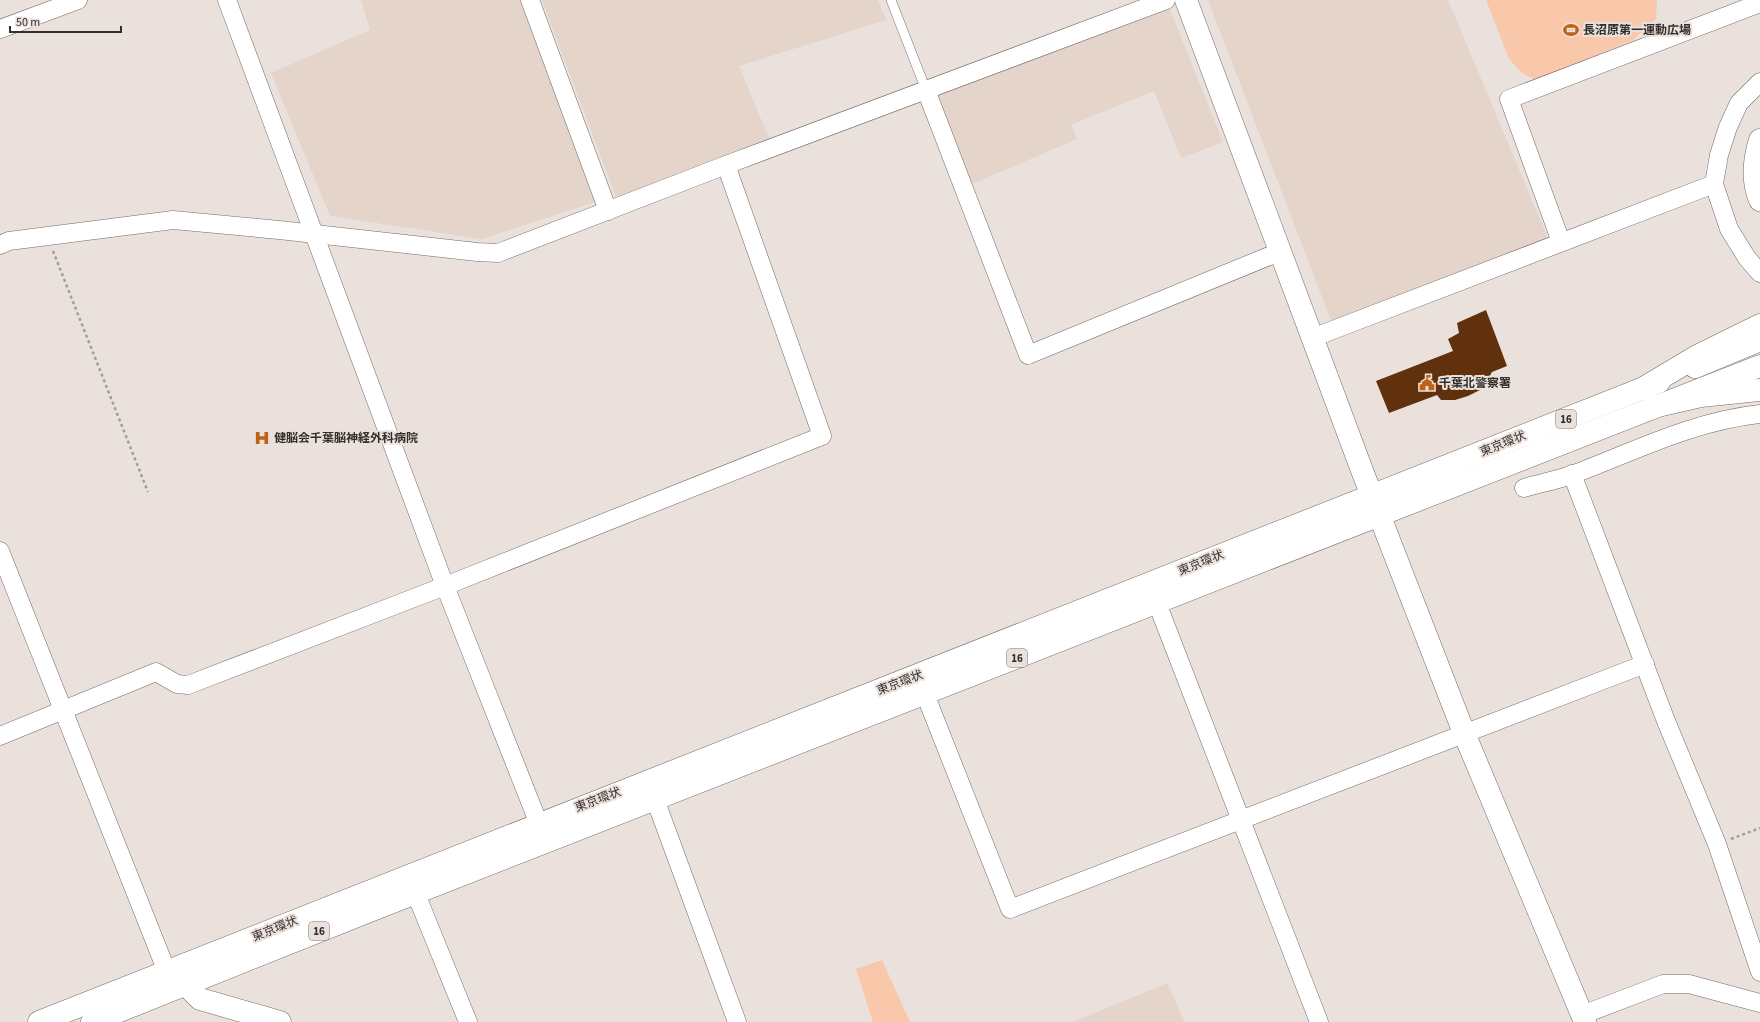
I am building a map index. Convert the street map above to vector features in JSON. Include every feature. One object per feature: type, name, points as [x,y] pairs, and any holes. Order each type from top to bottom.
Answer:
[{"type":"main road","points":[[1186,0],[1371,496],[1464,733],[1583,1018]]},
{"type":"main road","points":[[1760,140],[1756,155],[1755,176],[1760,200]]},
{"type":"main road","points":[[1642,389],[1699,355],[1760,324]]},
{"type":"main road","name":"東京環状","points":[[39,1022],[167,972],[542,833],[962,658],[1642,389],[1760,340]]},
{"type":"main road","name":"東京環状","points":[[92,1022],[416,894],[542,833],[655,799],[1760,366]]},
{"type":"main road","points":[[1653,407],[1701,396],[1760,390]]},
{"type":"main road","points":[[188,984],[192,991],[200,999],[280,1022]]},
{"type":"street","points":[[0,29],[38,7],[78,0]]},
{"type":"street","points":[[226,0],[315,234],[445,586],[542,833]]},
{"type":"street","points":[[530,0],[608,211]]},
{"type":"street","points":[[0,245],[9,241],[173,220],[498,253],[726,165],[1166,0]]},
{"type":"street","points":[[1561,242],[1509,99],[1760,3]]},
{"type":"street","points":[[1760,82],[1739,103],[1728,127],[1719,155],[1714,184],[1729,229],[1747,258],[1760,273]]},
{"type":"street","points":[[926,90],[1028,355],[1279,252]]},
{"type":"street","points":[[0,736],[156,672],[177,684],[188,685],[445,586],[822,436],[726,165]]},
{"type":"street","points":[[1312,338],[1714,184]]},
{"type":"street","points":[[1524,488],[1572,474],[1673,435],[1713,422],[1741,416],[1760,414]]},
{"type":"street","points":[[1572,474],[1666,722],[1716,844],[1760,972]]},
{"type":"street","points":[[0,551],[167,972]]},
{"type":"street","points":[[1158,603],[1319,1022]]},
{"type":"street","points":[[925,694],[1010,909],[1645,664]]},
{"type":"street","points":[[655,799],[737,1022]]},
{"type":"street","points":[[416,894],[468,1022]]},
{"type":"street","points":[[1583,1018],[1663,984],[1690,984],[1760,1003]]},
{"type":"lane","points":[[891,0],[926,90]]},
{"type":"path","points":[[47,236],[148,492]]},
{"type":"path","points":[[1716,844],[1760,828]]},
{"type":"shaded area","points":[[361,0],[522,0],[598,201],[482,239],[330,216],[271,73],[370,30]]},
{"type":"shaded area","points":[[542,0],[878,0],[886,20],[739,66],[769,138],[616,197]]},
{"type":"shaded area","points":[[1208,0],[1448,0],[1549,241],[1332,323]]},
{"type":"shaded area","name":"長沼原第一運動広場","points":[[1486,0],[1657,0],[1656,19],[1633,40],[1536,80],[1522,73],[1509,59]]},
{"type":"shaded area","points":[[1169,7],[1223,142],[1181,158],[1154,91],[1071,125],[1077,139],[970,185],[934,93]]},
{"type":"shaded area","points":[[882,960],[910,1022],[873,1022],[856,969]]},
{"type":"shaded area","points":[[1167,983],[1185,1022],[1073,1022]]},
{"type":"building","points":[[1486,310],[1507,366],[1492,372],[1480,390],[1468,396],[1455,400],[1441,400],[1437,395],[1389,413],[1376,381],[1453,351],[1448,339],[1459,333],[1457,323]]},
{"type":"place","name":"長沼原第一運動広場","points":[[1571,30]]},
{"type":"place","name":"千葉北警察署","points":[[1427,383]]},
{"type":"place","name":"健脳会千葉脳神経外科病院","points":[[262,438]]}]
